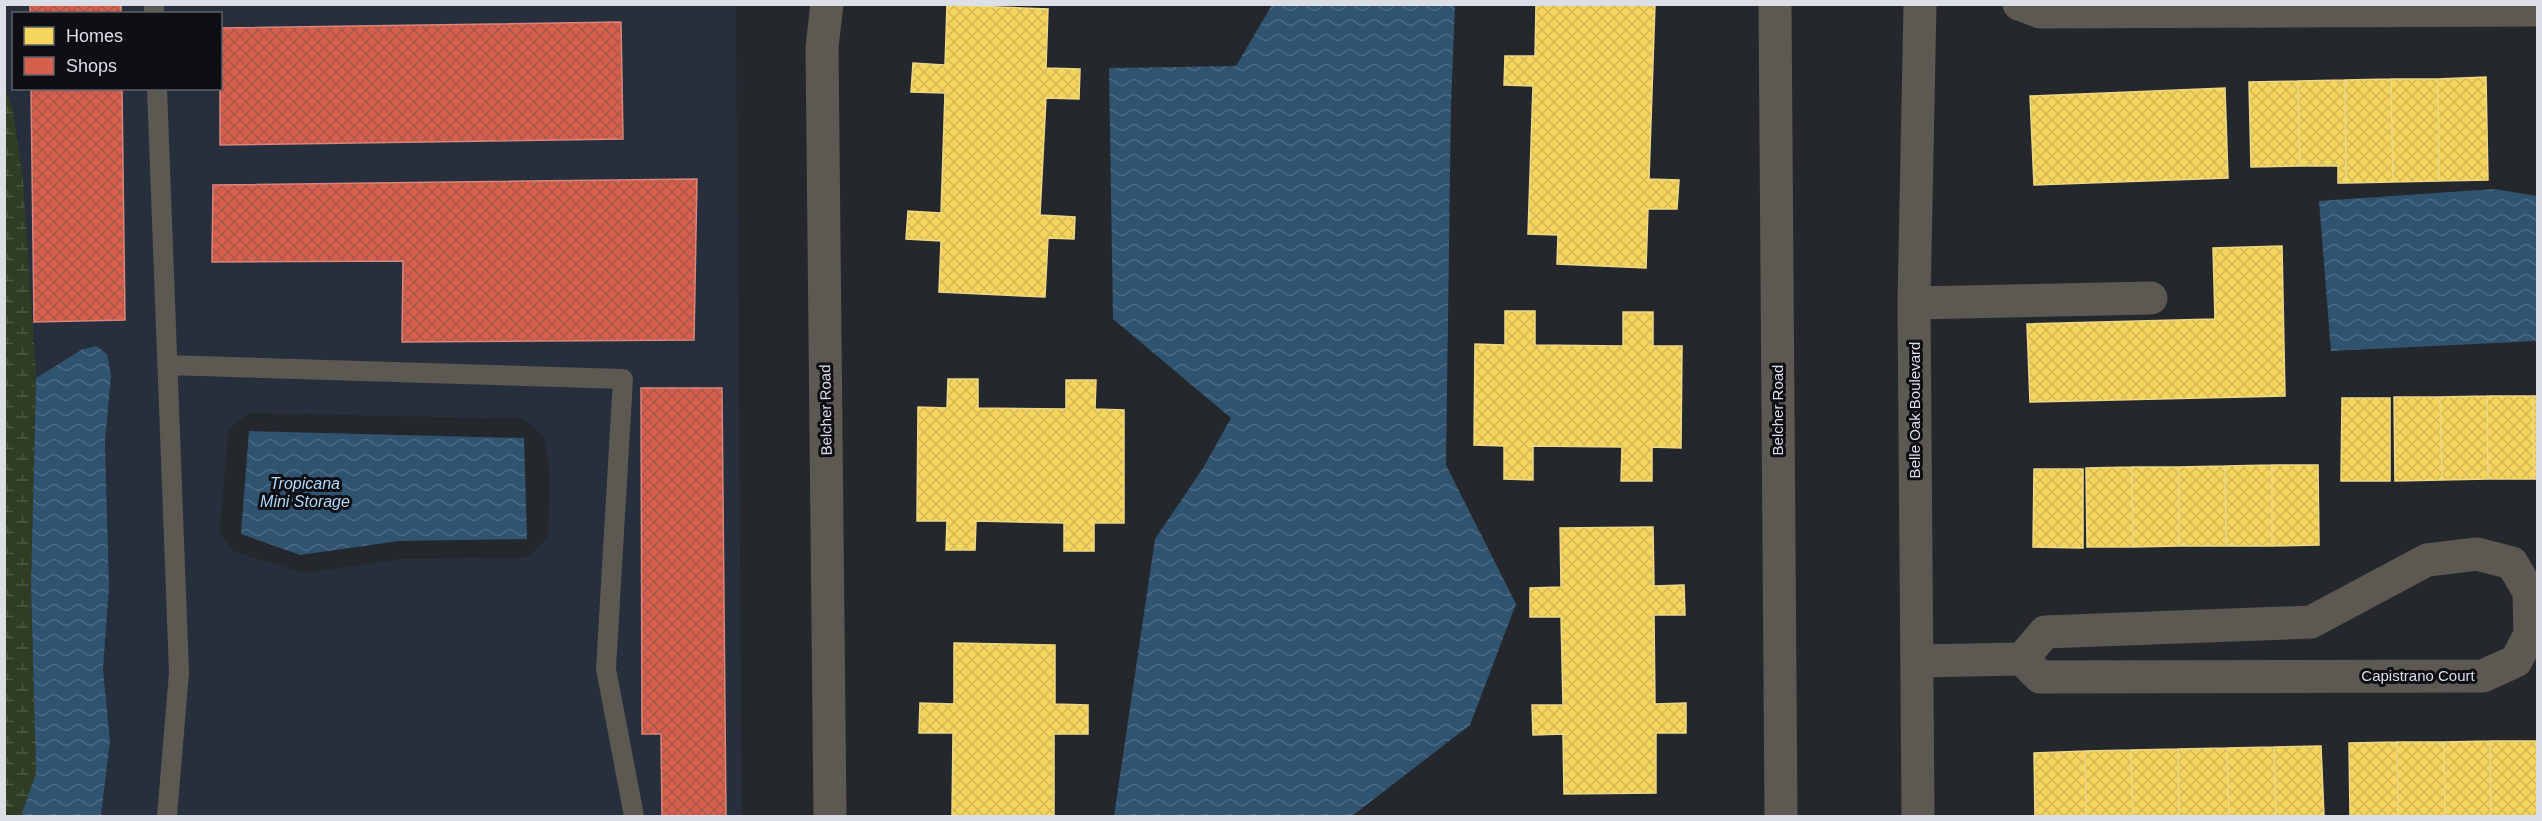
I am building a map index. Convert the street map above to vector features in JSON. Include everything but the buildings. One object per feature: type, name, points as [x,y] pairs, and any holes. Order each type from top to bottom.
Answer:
[{"type":"street","name":"Belcher Road","points":[[827,4],[822,47],[830,816]]},
{"type":"street","name":"Belcher Road","points":[[1775,4],[1781,816]]},
{"type":"street","name":"Belle Oak Boulevard","points":[[1918,816],[1914,303],[1920,4]]},
{"type":"street","points":[[2019,4],[2040,12],[2538,10]]},
{"type":"street","points":[[1914,303],[2151,298]]},
{"type":"street","name":"Capistrano Court","points":[[2477,554],[2512,563],[2529,592],[2530,634],[2516,661],[2483,676],[2040,677],[2022,658],[2045,632],[2311,622],[2427,560],[2477,554]]},
{"type":"street","points":[[1917,661],[2022,658]]},
{"type":"lane","points":[[157,90],[179,673],[167,816]]},
{"type":"lane","points":[[168,365],[623,379],[606,669],[634,816]]},
{"type":"shaded area","points":[[4,5],[736,5],[742,816],[101,816],[110,741],[103,669],[109,587],[105,442],[111,376],[58,364],[36,378],[23,178],[13,110],[5,84]],"holes":[[[249,413],[524,419],[544,437],[550,476],[548,538],[527,557],[401,559],[303,573],[233,551],[220,533],[228,430]]]},
{"type":"green space","points":[[4,84],[13,110],[23,178],[36,372],[31,586],[36,773],[21,816],[4,816]]},
{"type":"water","points":[[1272,5],[1455,5],[1451,103],[1446,465],[1516,604],[1470,725],[1352,816],[1114,816],[1155,539],[1203,468],[1231,418],[1113,319],[1109,68],[1236,66]]},
{"type":"water","points":[[2494,189],[2537,196],[2537,341],[2331,351],[2319,201]]},
{"type":"water","points":[[96,346],[107,354],[111,376],[105,442],[109,587],[103,669],[110,741],[101,816],[21,816],[36,773],[31,586],[36,378],[81,350]]},
{"type":"water","name":"Tropicana Mini Storage","points":[[249,431],[524,438],[527,539],[399,541],[300,555],[241,534]]}]
